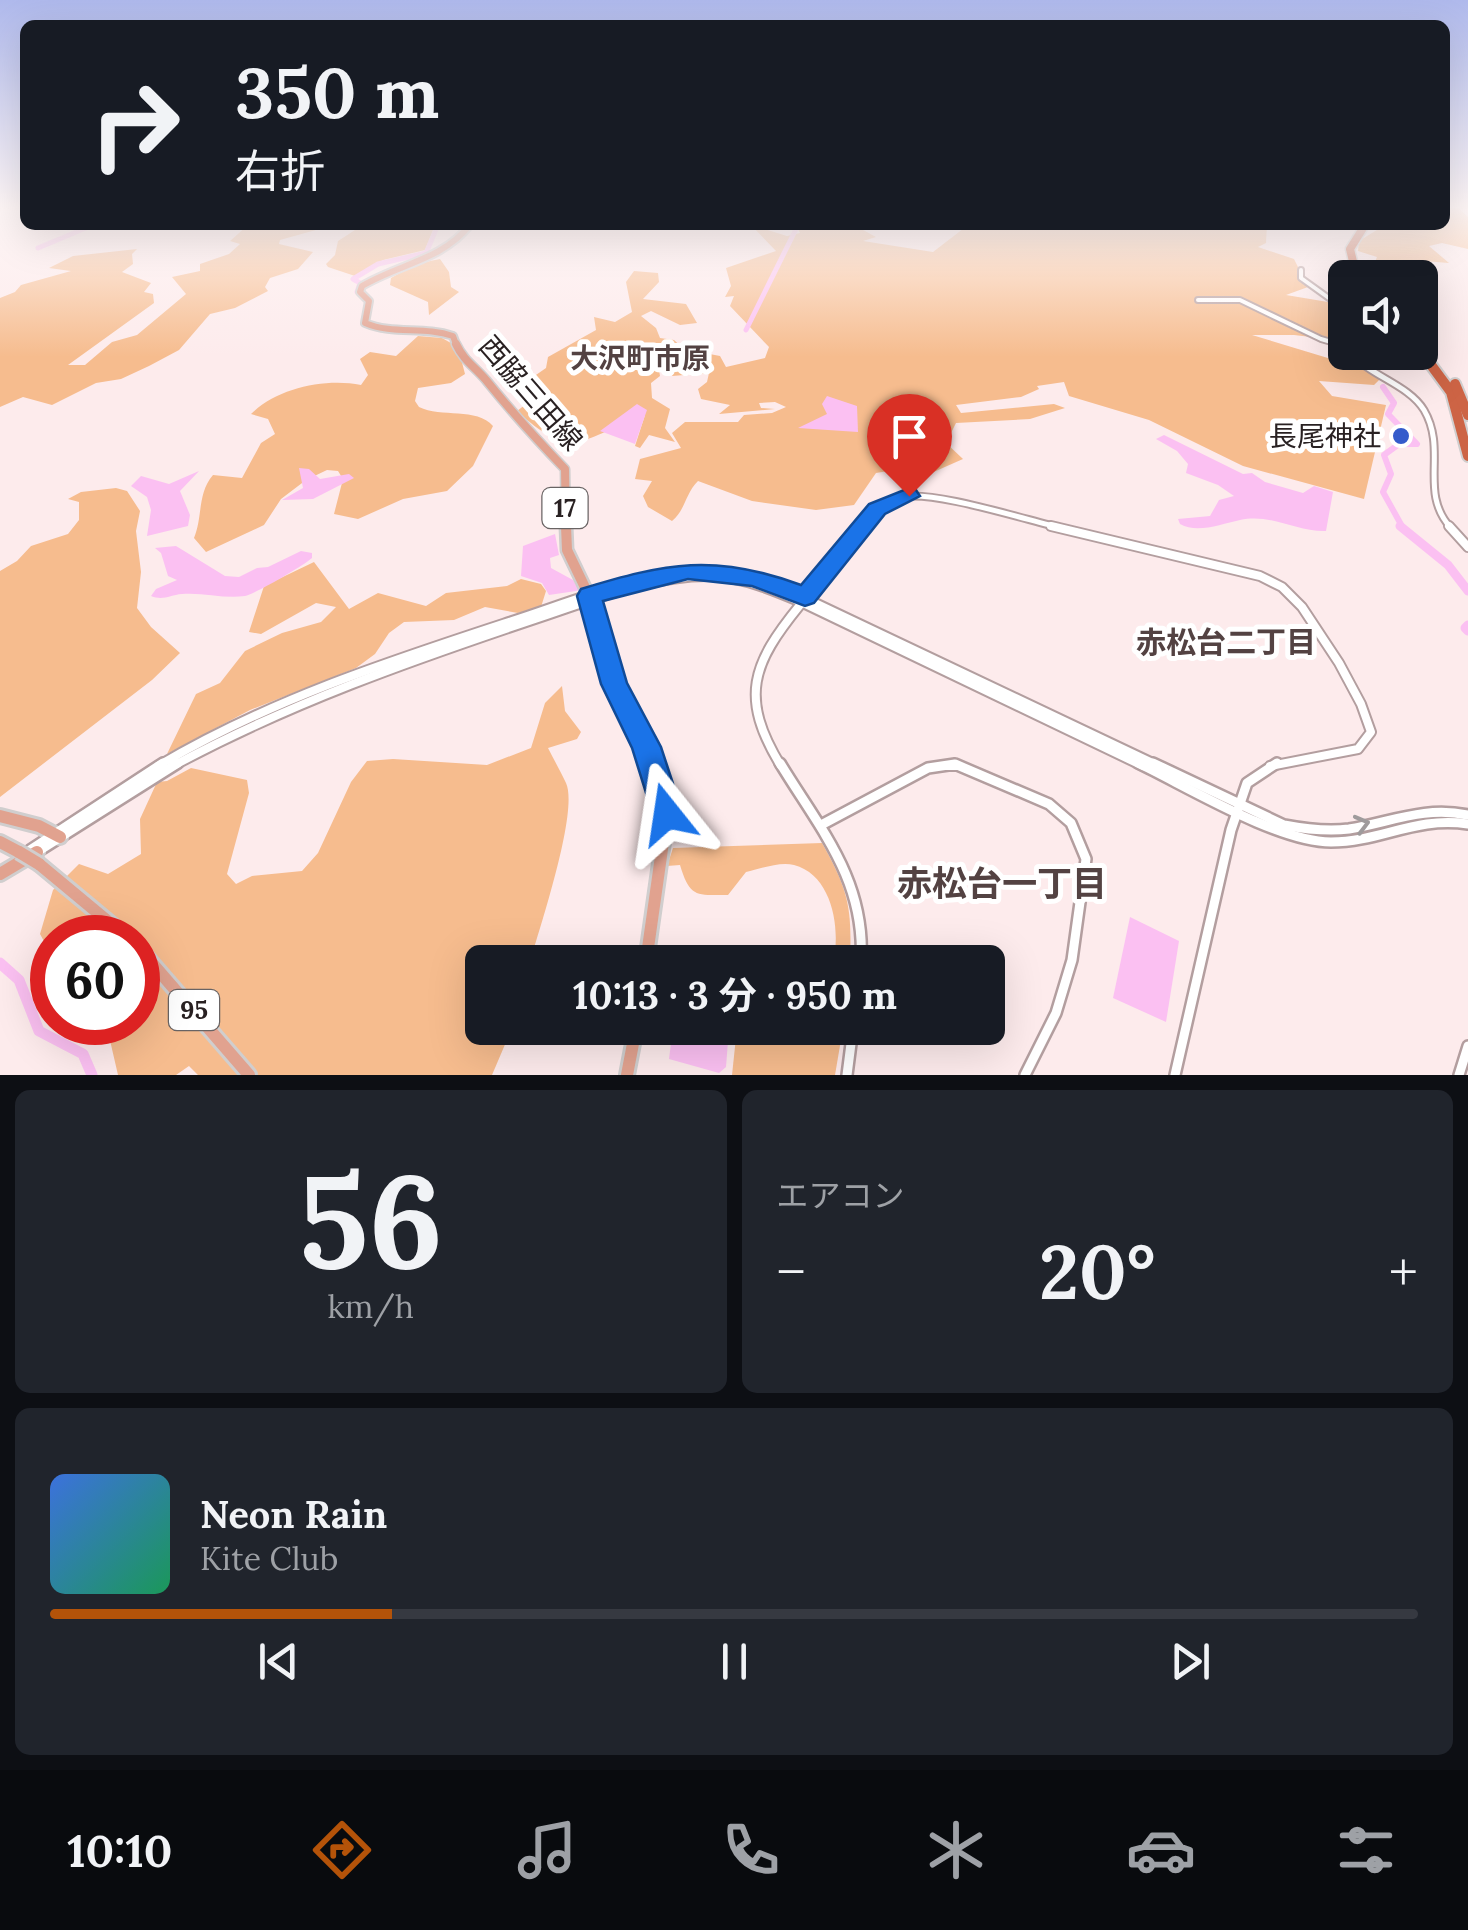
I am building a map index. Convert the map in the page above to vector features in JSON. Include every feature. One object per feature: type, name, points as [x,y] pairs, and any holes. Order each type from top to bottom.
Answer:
[{"type":"highway","points":[[1438,365],[1450,377],[1468,414]]},
{"type":"highway","points":[[1436,370],[1451,392],[1468,456]]},
{"type":"highway","points":[[1462,382],[1468,396]]},
{"type":"main road","name":"西脇三田線","points":[[432,256],[390,270],[362,286],[360,291],[369,301],[365,323],[373,328],[416,327],[450,334],[464,362],[484,378],[502,404],[563,464],[566,550],[591,599],[610,672],[646,747],[667,814],[648,945]]},
{"type":"main road","points":[[0,816],[57,834]]},
{"type":"main road","points":[[0,842],[38,858],[102,915]]},
{"type":"main road","points":[[0,875],[38,858]]},
{"type":"main road","name":"95","points":[[160,972],[250,1075]]},
{"type":"main road","points":[[628,1075],[633,1045]]},
{"type":"street","points":[[1301,270],[1301,278],[1328,297]]},
{"type":"street","points":[[1198,300],[1240,300],[1328,339]]},
{"type":"street","points":[[1370,370],[1426,412],[1437,460],[1432,498],[1440,516],[1468,547]]},
{"type":"street","points":[[862,945],[852,880],[823,824],[766,741],[752,696],[753,676],[762,654],[877,509],[909,496],[994,512],[1272,580],[1301,606],[1366,710],[1371,732],[1364,744],[1350,752],[1262,768],[1247,783],[1237,807],[1175,1075]]},
{"type":"street","points":[[0,875],[57,834],[253,724],[375,673],[591,599],[666,580],[712,576],[757,584],[803,599],[1290,834],[1328,842],[1353,840],[1418,819],[1468,824]]},
{"type":"street","points":[[823,824],[928,768],[955,764],[1049,804],[1072,823],[1086,859],[1079,919],[1056,1013],[1025,1075]]},
{"type":"street","points":[[1237,807],[1284,824],[1325,831],[1353,828],[1419,809],[1468,815]]},
{"type":"street","points":[[38,858],[57,834]]},
{"type":"street","points":[[847,1075],[851,1045]]},
{"type":"street","points":[[1459,1075],[1468,1046]]},
{"type":"shaded area","points":[[73,256],[132,256],[133,264],[122,272],[151,283],[144,292],[153,294],[154,303],[68,365],[85,365],[112,342],[137,335],[186,294],[172,277],[200,271],[200,264],[223,256],[309,256],[298,269],[270,278],[265,287],[268,291],[235,308],[210,314],[179,350],[149,366],[121,379],[96,383],[52,405],[23,397],[0,407],[0,298],[21,285],[71,271],[49,268]]},
{"type":"shaded area","points":[[334,256],[399,256],[383,260],[355,276],[326,264]]},
{"type":"shaded area","points":[[761,256],[1294,259],[1308,287],[1286,295],[1328,302],[1328,339],[1252,335],[1328,358],[1328,370],[1368,370],[1384,375],[1374,385],[1319,381],[1332,396],[1386,405],[1364,499],[1243,466],[1149,420],[1069,396],[1064,382],[1037,386],[1039,389],[1021,397],[956,405],[961,413],[1054,404],[1065,408],[1030,419],[956,423],[946,443],[963,459],[929,474],[907,468],[876,473],[854,505],[816,510],[752,501],[698,481],[672,521],[648,507],[643,496],[652,481],[635,479],[640,459],[681,448],[672,433],[685,422],[738,422],[744,415],[772,413],[786,407],[775,402],[759,403],[761,408],[775,409],[719,414],[730,405],[701,399],[698,389],[707,382],[709,373],[672,376],[681,360],[662,356],[657,359],[660,376],[651,383],[652,398],[670,409],[665,428],[675,442],[649,435],[640,448],[635,446],[645,415],[593,437],[567,442],[537,428],[517,411],[542,392],[533,377],[546,368],[548,357],[596,330],[594,317],[615,322],[632,312],[626,282],[634,271],[658,273],[659,282],[643,299],[686,304],[697,323],[680,325],[651,311],[641,316],[656,328],[660,338],[674,340],[684,349],[720,356],[726,367],[765,358],[769,347],[730,306],[734,296],[725,297],[731,286],[726,268]]},
{"type":"shaded area","points":[[1374,256],[1441,256],[1449,263],[1438,260],[1376,260]]},
{"type":"shaded area","points":[[440,259],[449,272],[451,287],[459,292],[429,315],[428,302],[390,285],[391,278],[416,264]]},
{"type":"shaded area","points":[[418,336],[442,338],[458,347],[465,374],[451,383],[418,388],[415,401],[419,407],[478,417],[493,426],[473,466],[447,491],[403,499],[358,519],[334,514],[343,479],[338,471],[327,470],[281,499],[264,525],[206,552],[194,538],[208,482],[213,475],[242,478],[261,443],[275,434],[268,419],[251,414],[274,398],[302,387],[361,385],[368,375],[360,359],[370,352],[396,356]]},
{"type":"shaded area","points":[[827,396],[857,406],[858,432],[798,428],[827,414],[822,404]]},
{"type":"shaded area","points":[[637,404],[647,410],[635,444],[600,431]]},
{"type":"shaded area","points":[[1164,435],[1265,482],[1303,493],[1314,486],[1333,492],[1326,531],[1262,519],[1201,528],[1180,524],[1178,519],[1210,516],[1219,500],[1234,496],[1218,485],[1186,473],[1188,464],[1177,451],[1156,439]]},
{"type":"shaded area","points":[[299,468],[309,469],[320,479],[349,474],[354,478],[313,499],[282,500],[303,488]]},
{"type":"shaded area","points":[[199,471],[180,491],[190,515],[188,526],[147,536],[151,510],[147,497],[131,486],[141,476],[169,484]]},
{"type":"shaded area","points":[[116,488],[127,491],[140,511],[136,531],[141,572],[137,608],[151,627],[180,653],[152,680],[0,797],[0,571],[31,546],[68,534],[79,520],[79,502],[68,499],[81,492]]},
{"type":"shaded area","points":[[555,534],[559,555],[550,558],[551,568],[573,580],[579,590],[549,595],[542,583],[521,576],[523,546]]},
{"type":"shaded area","points":[[176,546],[225,576],[239,577],[301,551],[312,553],[312,558],[245,596],[151,596],[156,589],[177,580],[168,576],[161,553],[155,548]]},
{"type":"shaded area","points":[[314,562],[349,609],[378,593],[426,606],[446,593],[507,586],[521,579],[541,584],[546,591],[541,607],[518,613],[485,607],[454,620],[404,622],[389,633],[375,654],[356,668],[250,710],[167,754],[196,694],[220,683],[245,651],[282,633],[321,622],[336,607],[316,603],[261,634],[249,632],[264,586]]},
{"type":"shaded area","points":[[562,686],[565,711],[581,732],[577,739],[548,748],[569,797],[563,844],[535,945],[465,945],[465,1045],[505,1045],[492,1075],[198,1075],[189,1066],[176,1075],[118,1075],[111,1045],[160,1045],[160,915],[46,915],[53,890],[79,864],[108,874],[141,854],[140,819],[157,782],[191,768],[247,780],[249,793],[227,874],[236,884],[252,876],[302,871],[318,853],[351,782],[367,761],[487,765],[531,748],[545,703]]},
{"type":"shaded area","points":[[822,843],[847,900],[850,945],[835,945],[834,920],[826,892],[807,871],[788,864],[764,867],[746,872],[728,895],[708,895],[691,889],[680,865],[667,866],[673,848]]},
{"type":"shaded area","points":[[1130,917],[1179,941],[1166,1022],[1113,998]]},
{"type":"shaded area","points":[[671,1045],[728,1045],[726,1067],[719,1073],[669,1059]]},
{"type":"shaded area","points":[[735,1045],[840,1045],[835,1075],[732,1075]]},
{"type":"waterway","points":[[357,292],[360,283],[353,279],[378,264],[412,256]]},
{"type":"waterway","points":[[746,330],[783,256]]},
{"type":"waterway","points":[[1383,387],[1394,403],[1388,414],[1417,444],[1399,444],[1384,455],[1391,474],[1383,492],[1403,528]]},
{"type":"waterway","points":[[1400,526],[1448,565],[1468,591]]},
{"type":"waterway","points":[[1468,625],[1468,631]]},
{"type":"waterway","points":[[0,963],[19,980],[39,1031],[83,1054],[92,1075]]},
{"type":"place","name":"長尾神社","points":[[1401,436]]},
{"type":"district","name":"大沢町市原","points":[[640,358]]},
{"type":"district","name":"赤松台二丁目","points":[[1226,642]]},
{"type":"district","name":"赤松台一丁目","points":[[1002,883]]},
{"type":"route","points":[[667,814],[663,791],[646,747],[614,684],[589,596],[669,573],[714,571],[754,577],[805,597],[877,509],[909,496]]}]
